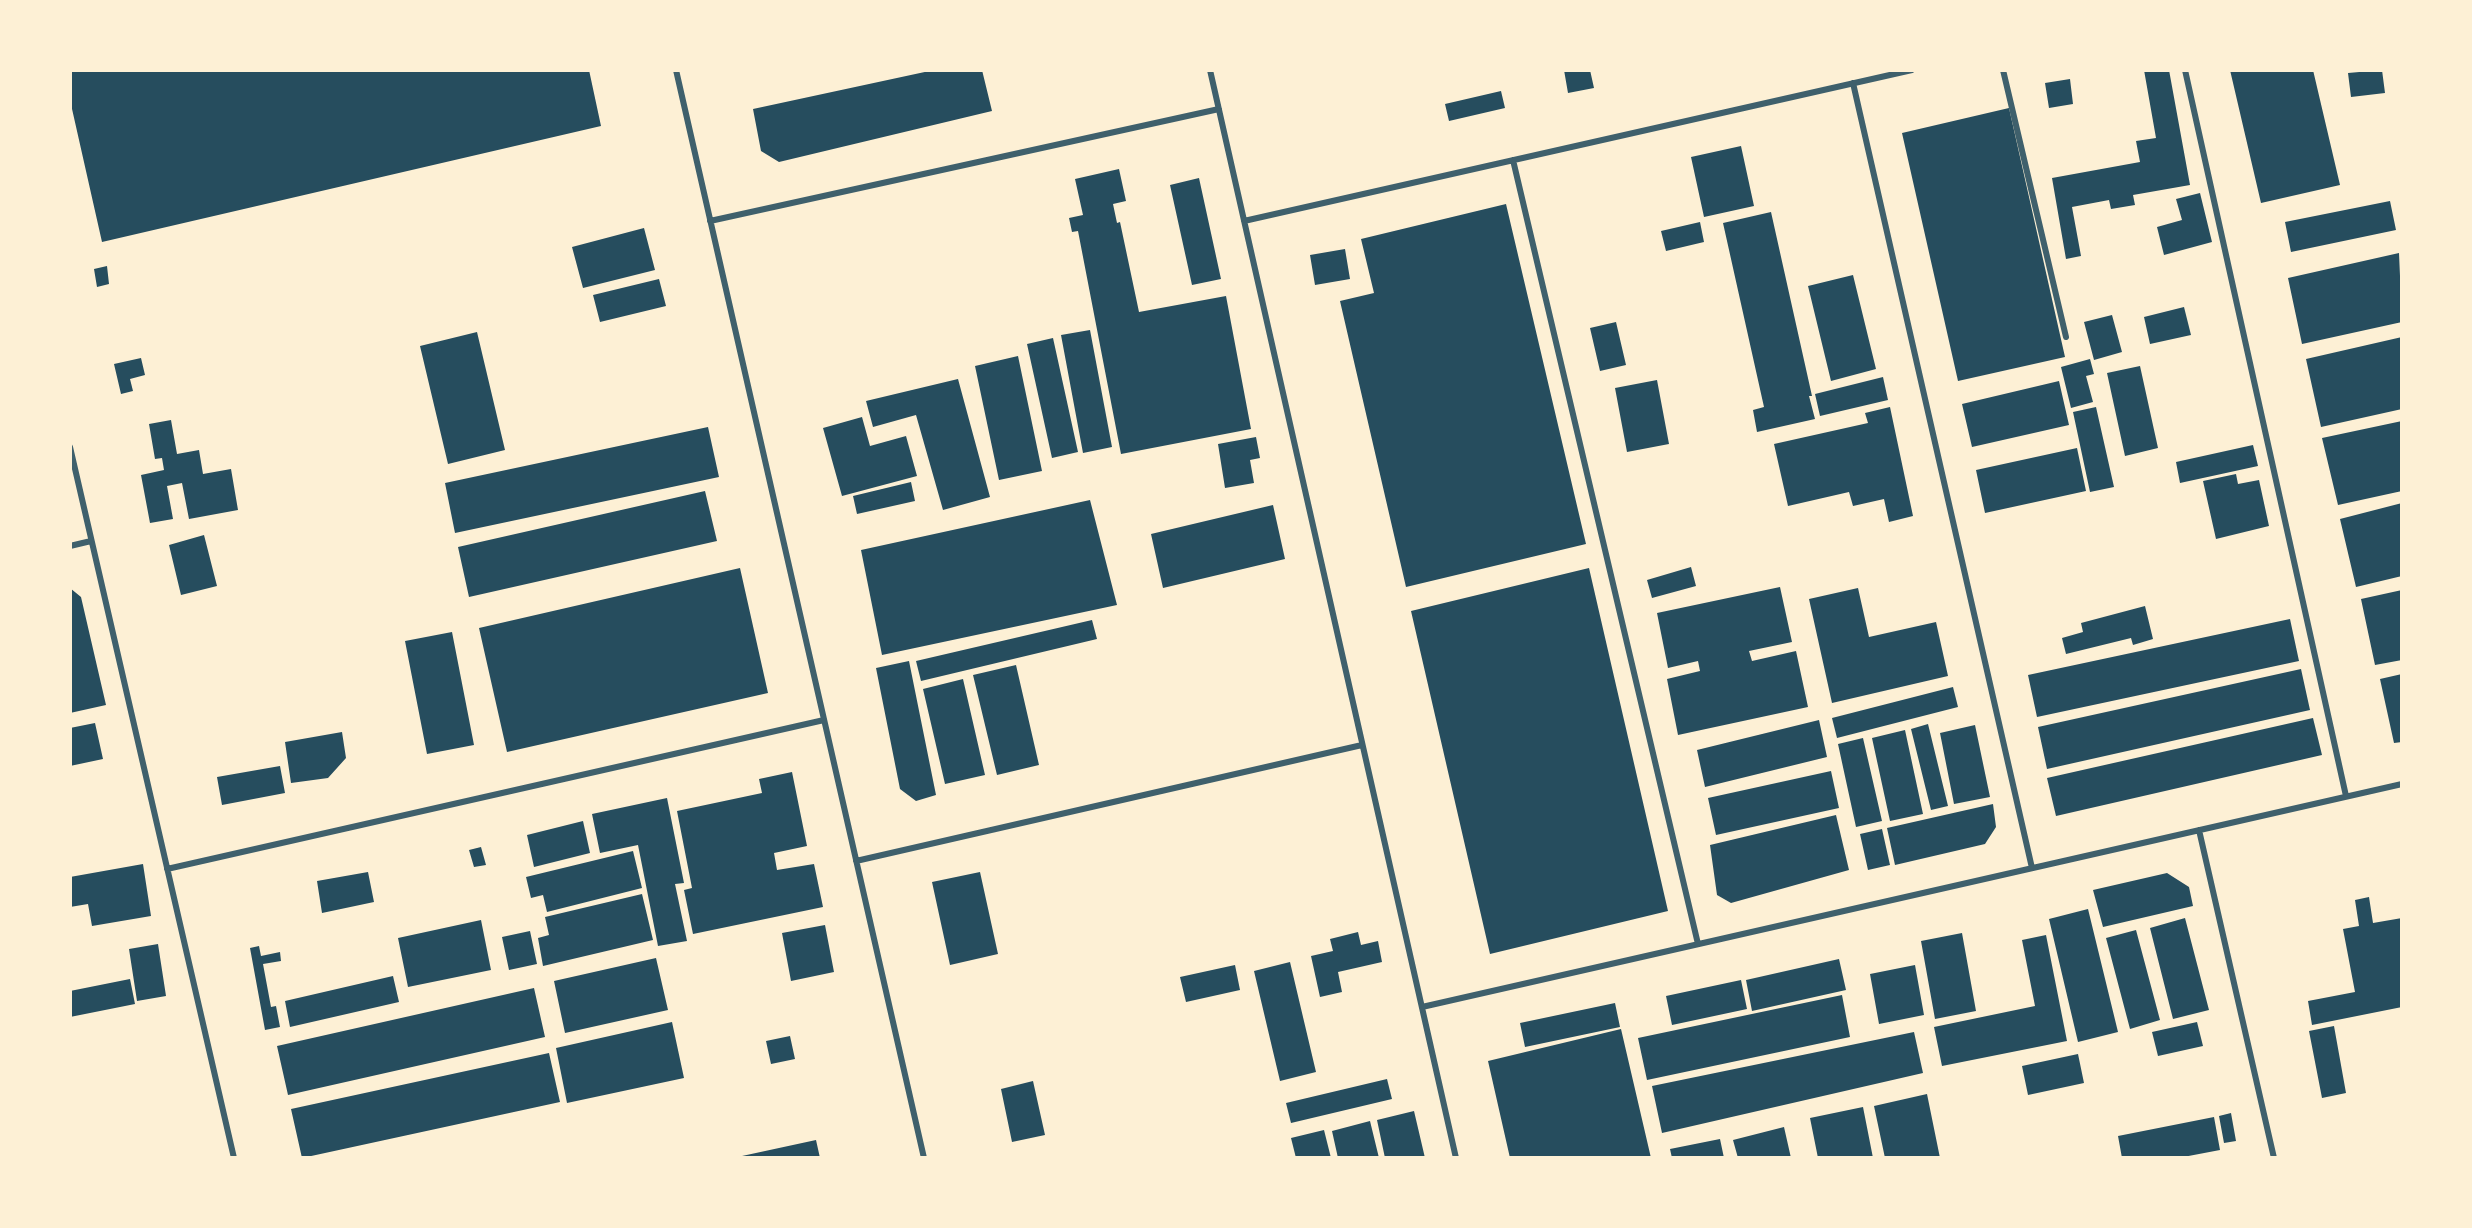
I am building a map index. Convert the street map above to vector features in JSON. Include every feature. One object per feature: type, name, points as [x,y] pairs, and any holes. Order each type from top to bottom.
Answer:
[{"type":"lane","points":[[676,70],[924,1158]]},
{"type":"lane","points":[[1210,70],[1456,1158]]},
{"type":"lane","points":[[1244,220],[1912,70]]},
{"type":"lane","points":[[2003,70],[2066,337]]},
{"type":"lane","points":[[2185,70],[2346,796]]},
{"type":"lane","points":[[1853,83],[2032,868]]},
{"type":"lane","points":[[710,220],[1219,110]]},
{"type":"lane","points":[[1513,160],[1698,944]]},
{"type":"lane","points":[[70,448],[234,1158]]},
{"type":"lane","points":[[70,546],[91,541]]},
{"type":"lane","points":[[167,869],[824,720]]},
{"type":"lane","points":[[856,862],[1362,745]]},
{"type":"lane","points":[[1422,1007],[2402,784]]},
{"type":"lane","points":[[2199,830],[2274,1158]]},
{"type":"building","points":[[70,70],[589,70],[601,126],[102,242],[70,100]]},
{"type":"building","points":[[934,70],[982,70],[992,111],[779,162],[761,151],[753,109]]},
{"type":"building","points":[[1564,70],[1590,70],[1594,88],[1568,93]]},
{"type":"building","points":[[2144,70],[2169,70],[2190,185],[2133,195],[2135,205],[2111,209],[2109,200],[2072,207],[2081,256],[2066,259],[2052,178],[2140,162],[2136,141],[2156,138]]},
{"type":"building","points":[[2230,70],[2313,70],[2340,185],[2261,203]]},
{"type":"building","points":[[2382,70],[2385,93],[2351,97],[2348,73]]},
{"type":"building","points":[[2070,79],[2073,104],[2049,108],[2045,83]]},
{"type":"building","points":[[1501,91],[1505,108],[1449,121],[1445,104]]},
{"type":"building","points":[[2009,108],[2065,357],[1958,381],[1902,133]]},
{"type":"building","points":[[1741,146],[1754,206],[1704,217],[1691,157]]},
{"type":"building","points":[[1119,169],[1126,201],[1113,204],[1139,312],[1226,296],[1251,429],[1121,454],[1078,231],[1072,232],[1069,218],[1083,215],[1075,179]]},
{"type":"building","points":[[1199,178],[1221,279],[1192,285],[1170,185]]},
{"type":"building","points":[[2200,193],[2212,242],[2164,255],[2157,227],[2182,220],[2176,199]]},
{"type":"building","points":[[2390,201],[2396,230],[2291,252],[2285,222]]},
{"type":"building","points":[[1506,204],[1586,544],[1406,587],[1340,301],[1374,293],[1361,239]]},
{"type":"building","points":[[1771,212],[1815,419],[1757,432],[1753,410],[1764,407],[1723,223]]},
{"type":"building","points":[[1700,222],[1704,242],[1666,251],[1661,231]]},
{"type":"building","points":[[644,228],[655,270],[583,288],[572,247]]},
{"type":"building","points":[[1345,249],[1350,279],[1315,285],[1310,255]]},
{"type":"building","points":[[2399,253],[2402,322],[2302,344],[2288,278]]},
{"type":"building","points":[[107,266],[109,284],[97,287],[94,269]]},
{"type":"building","points":[[1853,275],[1876,369],[1831,381],[1808,286]]},
{"type":"building","points":[[659,279],[666,306],[600,322],[593,295]]},
{"type":"building","points":[[2184,307],[2191,335],[2150,344],[2144,317]]},
{"type":"building","points":[[2112,315],[2122,352],[2094,360],[2084,322]]},
{"type":"building","points":[[1616,322],[1626,365],[1600,371],[1590,328]]},
{"type":"building","points":[[1090,330],[1112,447],[1083,453],[1061,335]]},
{"type":"building","points":[[477,332],[505,450],[448,464],[420,346]]},
{"type":"building","points":[[2402,337],[2402,409],[2321,427],[2306,359]]},
{"type":"building","points":[[1053,338],[1078,452],[1052,458],[1027,344]]},
{"type":"building","points":[[1018,356],[1042,471],[999,480],[975,366]]},
{"type":"building","points":[[141,358],[145,375],[130,379],[133,391],[121,394],[114,364]]},
{"type":"building","points":[[2090,359],[2094,374],[2086,376],[2093,402],[2071,408],[2061,367]]},
{"type":"building","points":[[2140,366],[2158,448],[2125,456],[2107,373]]},
{"type":"building","points":[[1883,377],[1888,400],[1820,416],[1815,394]]},
{"type":"building","points":[[958,379],[990,497],[943,510],[916,415],[873,427],[866,401]]},
{"type":"building","points":[[1657,380],[1669,444],[1627,452],[1615,388]]},
{"type":"building","points":[[2059,381],[2069,425],[1972,447],[1962,404]]},
{"type":"building","points":[[1890,407],[1913,516],[1889,522],[1884,499],[1853,506],[1849,492],[1788,506],[1774,444],[1868,423],[1865,413]]},
{"type":"building","points":[[2096,407],[2114,487],[2090,492],[2073,412]]},
{"type":"building","points":[[862,417],[870,446],[906,436],[917,476],[842,496],[823,428]]},
{"type":"building","points":[[171,420],[177,454],[199,450],[203,474],[231,469],[238,510],[189,519],[182,483],[167,486],[173,519],[150,523],[141,475],[164,470],[162,458],[155,459],[149,424]]},
{"type":"building","points":[[2402,421],[2402,491],[2338,505],[2322,438]]},
{"type":"building","points":[[708,427],[719,477],[455,533],[445,483]]},
{"type":"building","points":[[1256,437],[1260,458],[1250,460],[1254,483],[1225,488],[1218,444]]},
{"type":"building","points":[[2253,445],[2258,466],[2180,483],[2176,462]]},
{"type":"building","points":[[2077,448],[2086,491],[1985,513],[1976,470]]},
{"type":"building","points":[[2236,474],[2238,484],[2259,480],[2269,526],[2216,539],[2203,481]]},
{"type":"building","points":[[911,482],[915,501],[857,514],[853,496]]},
{"type":"building","points":[[705,491],[717,541],[469,597],[458,547]]},
{"type":"building","points":[[1090,500],[1117,605],[882,655],[861,550]]},
{"type":"building","points":[[2402,503],[2402,576],[2356,587],[2340,519]]},
{"type":"building","points":[[1273,505],[1285,559],[1163,588],[1151,534]]},
{"type":"building","points":[[204,535],[217,586],[181,595],[169,545]]},
{"type":"building","points":[[1691,567],[1696,586],[1652,598],[1647,580]]},
{"type":"building","points":[[740,568],[768,693],[507,752],[479,628]]},
{"type":"building","points":[[1589,568],[1668,911],[1490,954],[1411,611]]},
{"type":"building","points":[[1780,587],[1792,642],[1749,651],[1752,661],[1796,651],[1808,707],[1678,735],[1667,679],[1700,671],[1698,661],[1668,668],[1657,613]]},
{"type":"building","points":[[70,588],[81,597],[106,705],[70,713]]},
{"type":"building","points":[[1858,588],[1869,637],[1936,622],[1948,676],[1832,703],[1809,599]]},
{"type":"building","points":[[2402,590],[2402,660],[2375,665],[2361,599]]},
{"type":"building","points":[[2145,606],[2153,639],[2133,645],[2131,638],[2066,654],[2062,638],[2083,632],[2081,623]]},
{"type":"building","points":[[2290,619],[2299,661],[2037,717],[2028,675]]},
{"type":"building","points":[[1092,620],[1097,639],[921,681],[916,661]]},
{"type":"building","points":[[452,632],[474,745],[427,754],[405,641]]},
{"type":"building","points":[[909,661],[936,795],[916,801],[900,789],[876,668]]},
{"type":"building","points":[[1016,665],[1039,765],[997,775],[973,675]]},
{"type":"building","points":[[2301,669],[2310,710],[2047,769],[2038,727]]},
{"type":"building","points":[[2402,674],[2402,742],[2394,743],[2380,679]]},
{"type":"building","points":[[963,679],[985,775],[945,784],[923,689]]},
{"type":"building","points":[[1953,687],[1958,707],[1837,738],[1832,718]]},
{"type":"building","points":[[2313,718],[2322,755],[2056,816],[2047,778]]},
{"type":"building","points":[[1819,720],[1827,757],[1705,787],[1697,750]]},
{"type":"building","points":[[95,723],[103,759],[70,766],[70,728]]},
{"type":"building","points":[[1928,724],[1948,806],[1931,810],[1911,729]]},
{"type":"building","points":[[1975,725],[1990,797],[1954,804],[1940,733]]},
{"type":"building","points":[[1905,730],[1923,814],[1890,821],[1872,738]]},
{"type":"building","points":[[342,732],[346,758],[328,778],[291,783],[285,742]]},
{"type":"building","points":[[1863,738],[1882,821],[1856,827],[1838,744]]},
{"type":"building","points":[[280,766],[285,793],[222,805],[217,777]]},
{"type":"building","points":[[1831,771],[1839,808],[1716,835],[1708,798]]},
{"type":"building","points":[[792,772],[807,846],[774,853],[777,870],[814,864],[823,907],[693,934],[684,890],[692,888],[677,811],[762,793],[759,779]]},
{"type":"building","points":[[667,798],[684,883],[675,884],[687,941],[658,946],[638,845],[600,853],[592,814]]},
{"type":"building","points":[[1993,804],[1996,827],[1985,844],[1895,865],[1887,828]]},
{"type":"building","points":[[1836,815],[1849,870],[1731,903],[1717,895],[1710,845]]},
{"type":"building","points":[[583,821],[590,853],[534,867],[527,835]]},
{"type":"building","points":[[1882,829],[1890,865],[1868,870],[1860,834]]},
{"type":"building","points":[[481,847],[486,865],[474,867],[469,850]]},
{"type":"building","points":[[633,851],[642,888],[547,912],[543,895],[531,898],[526,877]]},
{"type":"building","points":[[143,864],[151,916],[92,926],[88,904],[70,907],[70,877]]},
{"type":"building","points":[[368,872],[374,902],[322,913],[317,881]]},
{"type":"building","points":[[980,872],[998,954],[950,965],[932,882]]},
{"type":"building","points":[[2167,873],[2189,887],[2193,906],[2103,927],[2093,890]]},
{"type":"building","points":[[642,894],[653,940],[543,966],[538,938],[549,935],[545,917]]},
{"type":"building","points":[[2369,897],[2373,923],[2402,918],[2402,1007],[2312,1025],[2308,1001],[2355,992],[2343,929],[2359,926],[2355,900]]},
{"type":"building","points":[[2088,909],[2118,1032],[2078,1042],[2049,919]]},
{"type":"building","points":[[2185,918],[2209,1010],[2173,1019],[2150,928]]},
{"type":"building","points":[[481,920],[491,970],[408,987],[398,938]]},
{"type":"building","points":[[825,925],[834,972],[791,981],[782,933]]},
{"type":"building","points":[[2136,930],[2160,1020],[2130,1029],[2106,938]]},
{"type":"building","points":[[530,931],[537,964],[509,970],[502,937]]},
{"type":"building","points":[[1358,932],[1361,945],[1378,941],[1382,962],[1338,972],[1342,992],[1320,997],[1311,956],[1333,951],[1330,939]]},
{"type":"building","points":[[1962,933],[1976,1011],[1935,1019],[1921,941]]},
{"type":"building","points":[[2046,935],[2067,1041],[1942,1066],[1934,1027],[2035,1006],[2022,940]]},
{"type":"building","points":[[158,944],[166,996],[137,1001],[129,949]]},
{"type":"building","points":[[259,946],[261,956],[280,952],[281,961],[263,964],[271,1007],[276,1006],[280,1027],[265,1030],[250,948]]},
{"type":"building","points":[[656,958],[668,1010],[565,1033],[554,981]]},
{"type":"building","points":[[1839,959],[1846,990],[1752,1011],[1746,980]]},
{"type":"building","points":[[1290,962],[1316,1072],[1280,1081],[1254,971]]},
{"type":"building","points":[[1235,965],[1240,990],[1186,1002],[1180,977]]},
{"type":"building","points":[[1915,965],[1924,1015],[1879,1024],[1870,974]]},
{"type":"building","points":[[393,976],[399,1002],[290,1027],[285,1001]]},
{"type":"building","points":[[130,979],[135,1004],[70,1017],[70,991]]},
{"type":"building","points":[[1741,980],[1747,1009],[1672,1025],[1666,996]]},
{"type":"building","points":[[534,988],[545,1037],[288,1095],[277,1046]]},
{"type":"building","points":[[1842,995],[1850,1037],[1647,1080],[1638,1038]]},
{"type":"building","points":[[1615,1003],[1620,1027],[1525,1047],[1520,1023]]},
{"type":"building","points":[[672,1022],[684,1078],[567,1103],[556,1048]]},
{"type":"building","points":[[2197,1022],[2203,1046],[2158,1056],[2152,1032]]},
{"type":"building","points":[[2334,1026],[2346,1093],[2322,1098],[2309,1031]]},
{"type":"building","points":[[1621,1029],[1651,1158],[1510,1158],[1488,1061]]},
{"type":"building","points":[[1914,1032],[1923,1073],[1662,1133],[1652,1086]]},
{"type":"building","points":[[790,1036],[795,1059],[771,1064],[766,1041]]},
{"type":"building","points":[[549,1053],[560,1102],[302,1158],[291,1109]]},
{"type":"building","points":[[2078,1054],[2084,1083],[2028,1095],[2022,1066]]},
{"type":"building","points":[[1387,1079],[1392,1099],[1291,1123],[1286,1103]]},
{"type":"building","points":[[1033,1081],[1045,1135],[1012,1142],[1001,1089]]},
{"type":"building","points":[[1927,1094],[1940,1158],[1885,1158],[1874,1106]]},
{"type":"building","points":[[1863,1107],[1873,1158],[1818,1158],[1810,1118]]},
{"type":"building","points":[[1414,1111],[1425,1158],[1385,1158],[1377,1120]]},
{"type":"building","points":[[2231,1113],[2236,1141],[2224,1143],[2219,1116]]},
{"type":"building","points":[[2214,1117],[2220,1150],[2178,1158],[2122,1158],[2118,1136]]},
{"type":"building","points":[[1370,1121],[1379,1158],[1338,1158],[1332,1131]]},
{"type":"building","points":[[1784,1127],[1791,1158],[1738,1158],[1733,1140]]},
{"type":"building","points":[[1324,1130],[1331,1158],[1296,1158],[1291,1138]]},
{"type":"building","points":[[1720,1139],[1724,1158],[1672,1158],[1670,1149]]},
{"type":"building","points":[[816,1140],[820,1158],[742,1158],[742,1156]]}]
